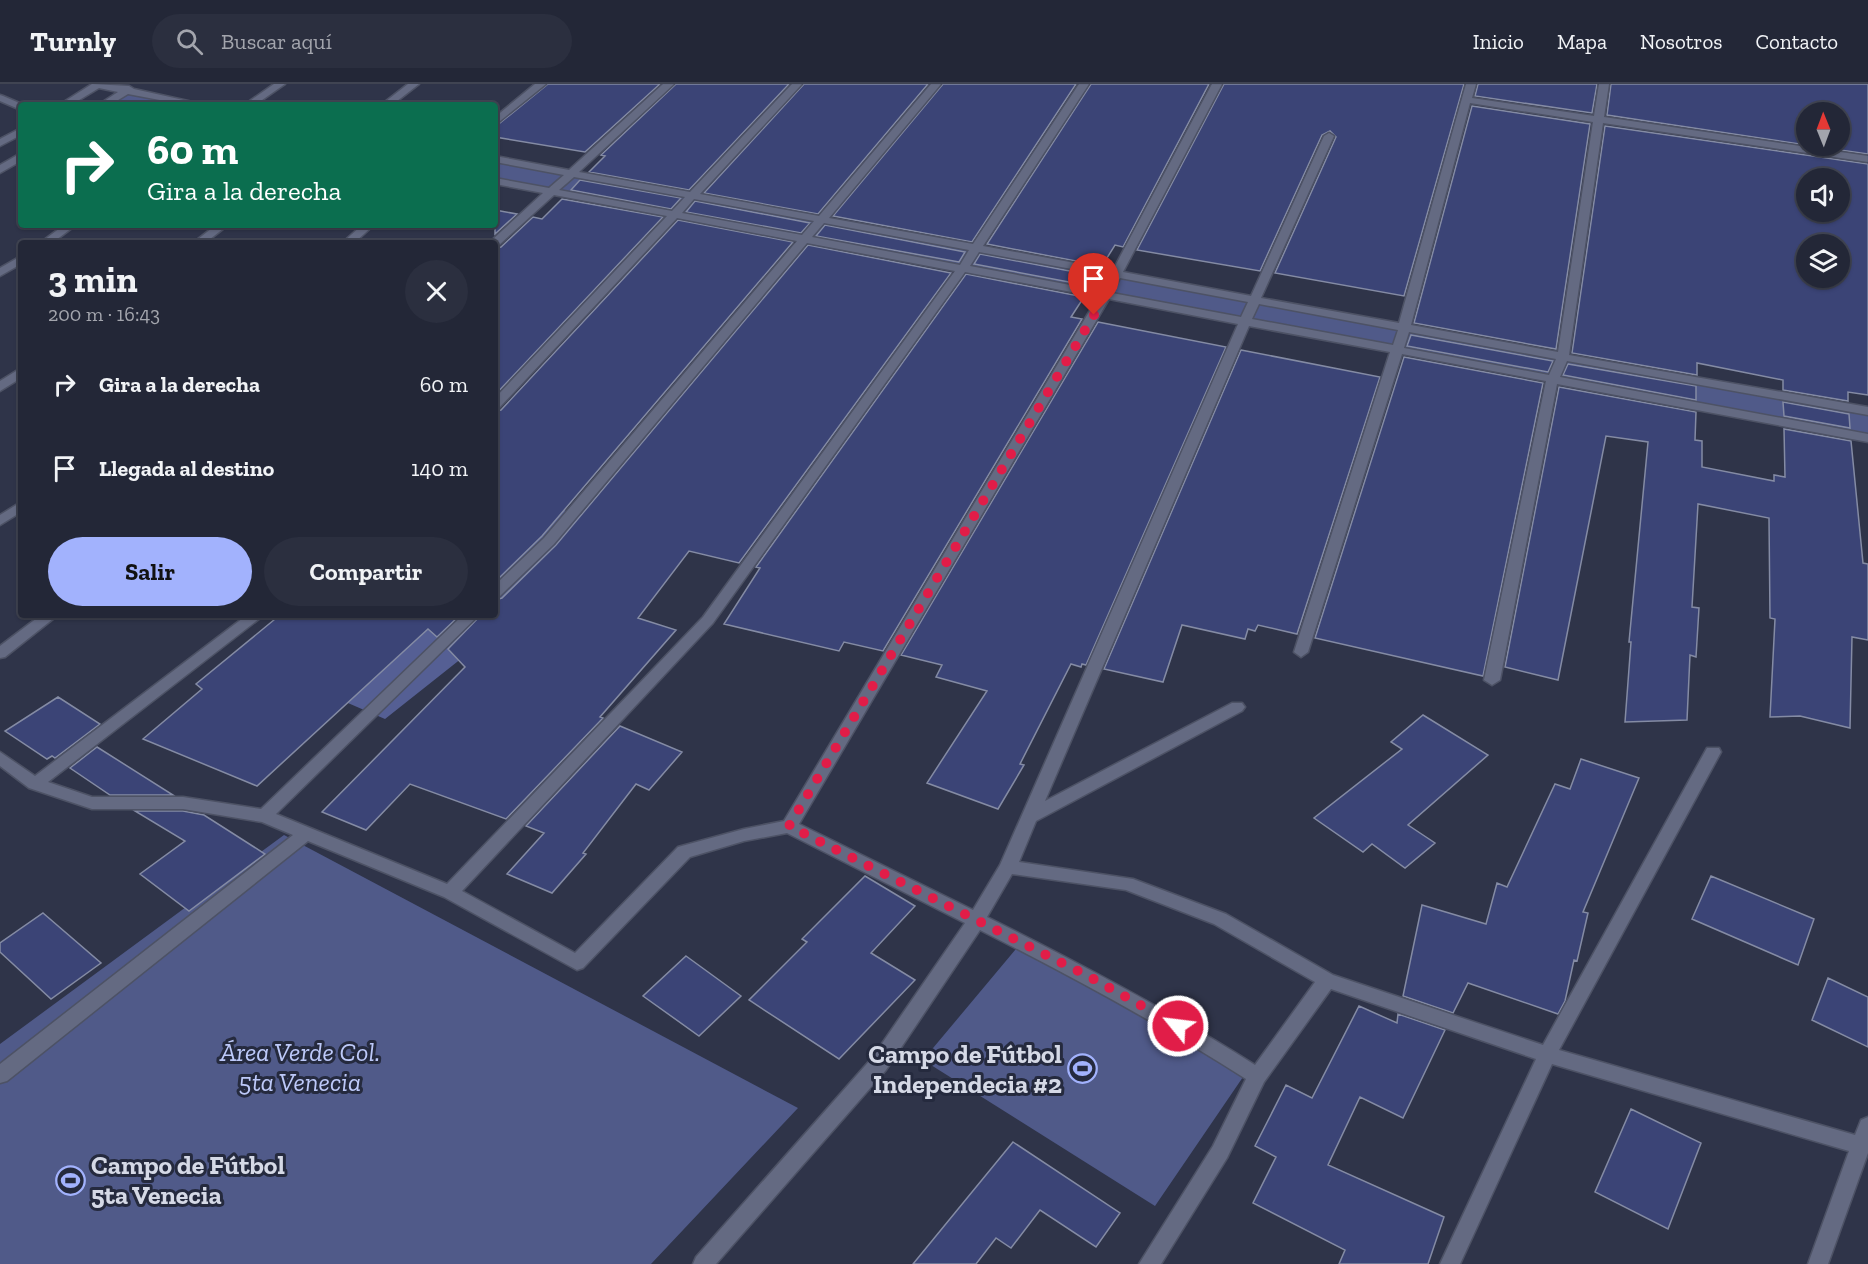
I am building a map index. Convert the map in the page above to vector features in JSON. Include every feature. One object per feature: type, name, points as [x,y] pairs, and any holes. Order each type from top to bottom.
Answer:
[{"type":"street","points":[[108,102],[137,84]]},
{"type":"street","points":[[253,102],[280,84]]},
{"type":"street","points":[[390,102],[414,84]]},
{"type":"street","points":[[498,120],[542,84]]},
{"type":"street","points":[[498,240],[669,84]]},
{"type":"street","points":[[498,402],[796,84]]},
{"type":"street","points":[[498,590],[549,542],[936,84]]},
{"type":"street","points":[[450,892],[708,620],[963,268],[1084,84]]},
{"type":"street","points":[[789,826],[1106,294],[1217,84]]},
{"type":"street","points":[[1301,652],[1404,327],[1471,84]]},
{"type":"street","points":[[1492,680],[1552,380],[1563,357],[1604,84]]},
{"type":"street","points":[[70,102],[98,85],[186,102]]},
{"type":"street","points":[[0,98],[18,106]]},
{"type":"street","points":[[1467,100],[1868,159]]},
{"type":"street","points":[[0,143],[18,133]]},
{"type":"street","points":[[703,1264],[879,1064],[976,921],[1008,867],[1255,299],[1329,136]]},
{"type":"street","points":[[0,170],[18,158]]},
{"type":"street","points":[[498,160],[1563,357],[1868,411]]},
{"type":"street","points":[[498,182],[1868,438]]},
{"type":"street","points":[[49,240],[67,228]]},
{"type":"street","points":[[202,240],[219,228]]},
{"type":"street","points":[[351,240],[365,228]]},
{"type":"street","points":[[0,273],[18,261]]},
{"type":"street","points":[[0,387],[18,374]]},
{"type":"street","points":[[0,522],[18,508]]},
{"type":"street","points":[[0,653],[47,618]]},
{"type":"street","points":[[35,784],[252,618]]},
{"type":"street","points":[[264,816],[469,618]]},
{"type":"street","points":[[1030,817],[1099,778],[1237,707]]},
{"type":"street","points":[[1450,1264],[1547,1055],[1713,752]]},
{"type":"street","points":[[0,758],[35,784],[92,803],[183,803],[264,816],[450,892],[578,963],[684,852],[744,835],[789,826],[1118,992],[1178,1026],[1257,1076]]},
{"type":"street","points":[[0,1075],[307,833]]},
{"type":"street","points":[[1008,867],[1127,884],[1220,919],[1327,980],[1547,1055],[1860,1145]]},
{"type":"street","points":[[1149,1264],[1220,1152],[1257,1076],[1327,980]]},
{"type":"street","points":[[1818,1264],[1868,1126]]},
{"type":"green space","points":[[127,92],[179,102],[112,102]]},
{"type":"green space","points":[[498,161],[1868,414],[1868,436],[498,180]]},
{"type":"green space","name":"Área Verde Col. 5ta Venecia","points":[[284,835],[798,1108],[651,1264],[0,1264],[0,1044]]},
{"type":"green space","name":"Campo de Fútbol Independecia #2","points":[[1021,943],[1243,1077],[1155,1206],[923,1060]]},
{"type":"shaded area","points":[[498,494],[599,519],[520,612],[385,719],[334,697],[437,618],[498,618]]},
{"type":"building","points":[[548,84],[660,84],[585,152],[498,138],[498,125]]},
{"type":"building","points":[[676,84],[789,84],[689,190],[589,172],[605,156],[601,155]]},
{"type":"building","points":[[804,84],[928,84],[818,214],[704,193]]},
{"type":"building","points":[[943,84],[1076,84],[972,242],[833,216]]},
{"type":"building","points":[[1091,84],[1209,84],[1123,247],[1115,245],[1102,266],[987,244]]},
{"type":"building","points":[[1224,84],[1464,84],[1404,296],[1275,273],[1336,137],[1330,131],[1322,135],[1260,271],[1137,250]]},
{"type":"building","points":[[1478,84],[1597,84],[1592,113],[1475,96]]},
{"type":"building","points":[[1611,84],[1868,84],[1868,154],[1850,151],[1850,102],[1796,102],[1796,143],[1607,115]]},
{"type":"building","points":[[1472,106],[1590,124],[1556,349],[1414,323]]},
{"type":"building","points":[[1605,126],[1796,154],[1796,156],[1813,156],[1868,164],[1868,395],[1848,392],[1848,401],[1783,390],[1783,380],[1697,363],[1697,375],[1572,353]]},
{"type":"building","points":[[580,180],[681,198],[671,209],[571,190]]},
{"type":"building","points":[[562,199],[663,217],[498,392],[498,248],[533,217],[542,219]]},
{"type":"building","points":[[695,201],[810,223],[801,233],[686,212]]},
{"type":"building","points":[[498,211],[517,214],[495,234],[495,228],[498,228]]},
{"type":"building","points":[[678,220],[793,242],[542,536],[498,579],[498,410],[501,410]]},
{"type":"building","points":[[825,225],[965,252],[959,262],[816,236]]},
{"type":"building","points":[[808,245],[951,273],[739,563],[689,551],[638,618],[676,630],[600,717],[603,718],[506,819],[410,784],[366,830],[322,812],[465,667],[448,649],[478,618],[498,618],[498,599],[502,598],[556,545]]},
{"type":"building","points":[[980,254],[1096,276],[1090,286],[974,264]]},
{"type":"building","points":[[966,274],[1084,297],[1071,317],[1082,319],[883,651],[844,642],[839,651],[724,624],[760,568],[756,567]]},
{"type":"building","points":[[1098,322],[1226,347],[1086,665],[1082,664],[1081,667],[1071,664],[1020,764],[1024,765],[998,809],[927,783],[987,691],[936,677],[942,665],[901,655]]},
{"type":"building","points":[[1411,335],[1553,361],[1548,372],[1407,346]]},
{"type":"building","points":[[1241,350],[1380,377],[1297,634],[1258,625],[1255,631],[1248,629],[1245,639],[1182,625],[1163,682],[1104,669]]},
{"type":"building","points":[[1404,357],[1543,383],[1483,676],[1315,638]]},
{"type":"building","points":[[1568,364],[1696,386],[1696,400],[1563,375]]},
{"type":"building","points":[[1559,387],[1696,412],[1695,440],[1702,441],[1702,467],[1774,481],[1774,475],[1785,477],[1784,429],[1851,441],[1863,563],[1868,564],[1868,640],[1852,637],[1850,728],[1800,716],[1770,717],[1775,619],[1770,618],[1769,518],[1698,504],[1692,607],[1699,608],[1696,657],[1690,655],[1687,720],[1625,722],[1631,642],[1629,642],[1648,442],[1606,436],[1558,680],[1505,667]]},
{"type":"building","points":[[1783,402],[1849,414],[1850,428],[1784,416]]},
{"type":"building","points":[[276,618],[457,618],[437,637],[428,629],[257,786],[143,739],[202,689],[196,684]]},
{"type":"building","points":[[58,697],[100,724],[55,758],[52,756],[47,759],[5,731]]},
{"type":"building","points":[[1423,715],[1488,755],[1408,825],[1435,843],[1405,868],[1372,844],[1363,852],[1314,818],[1402,749],[1391,742]]},
{"type":"building","points":[[620,726],[682,752],[649,790],[636,784],[583,853],[586,854],[552,893],[507,874],[544,833],[526,826]]},
{"type":"building","points":[[97,747],[173,795],[110,795],[70,768]]},
{"type":"building","points":[[1581,759],[1639,778],[1583,912],[1588,913],[1577,961],[1574,960],[1565,1001],[1558,1014],[1468,983],[1453,1013],[1403,996],[1422,905],[1486,924],[1497,883],[1507,887],[1555,784],[1570,789]]},
{"type":"building","points":[[135,811],[183,811],[204,815],[265,854],[189,911],[140,874],[185,841]]},
{"type":"building","points":[[865,876],[915,906],[871,953],[915,980],[839,1059],[749,1000],[807,942],[802,939]]},
{"type":"building","points":[[1711,876],[1814,919],[1798,965],[1692,919]]},
{"type":"building","points":[[43,913],[101,963],[51,999],[0,952],[0,943]]},
{"type":"building","points":[[686,956],[741,996],[699,1036],[643,996]]},
{"type":"building","points":[[1828,978],[1868,997],[1868,1047],[1812,1020]]},
{"type":"building","points":[[1359,1006],[1397,1023],[1398,1014],[1445,1030],[1403,1118],[1360,1097],[1328,1165],[1444,1217],[1428,1264],[1339,1264],[1345,1250],[1253,1203],[1276,1157],[1255,1146],[1286,1085],[1312,1098]]},
{"type":"building","points":[[1631,1109],[1701,1143],[1668,1229],[1595,1192]]},
{"type":"building","points":[[1013,1142],[1120,1213],[1096,1247],[1040,1210],[1011,1248],[996,1238],[976,1264],[913,1264]]},
{"type":"place","name":"Campo de Fútbol Independecia #2","points":[[1083,1069]]},
{"type":"place","name":"Campo de Fútbol 5ta Venecia","points":[[70,1180]]},
{"type":"route","points":[[1094,315],[789,826],[1088,976],[1178,1026]]}]
